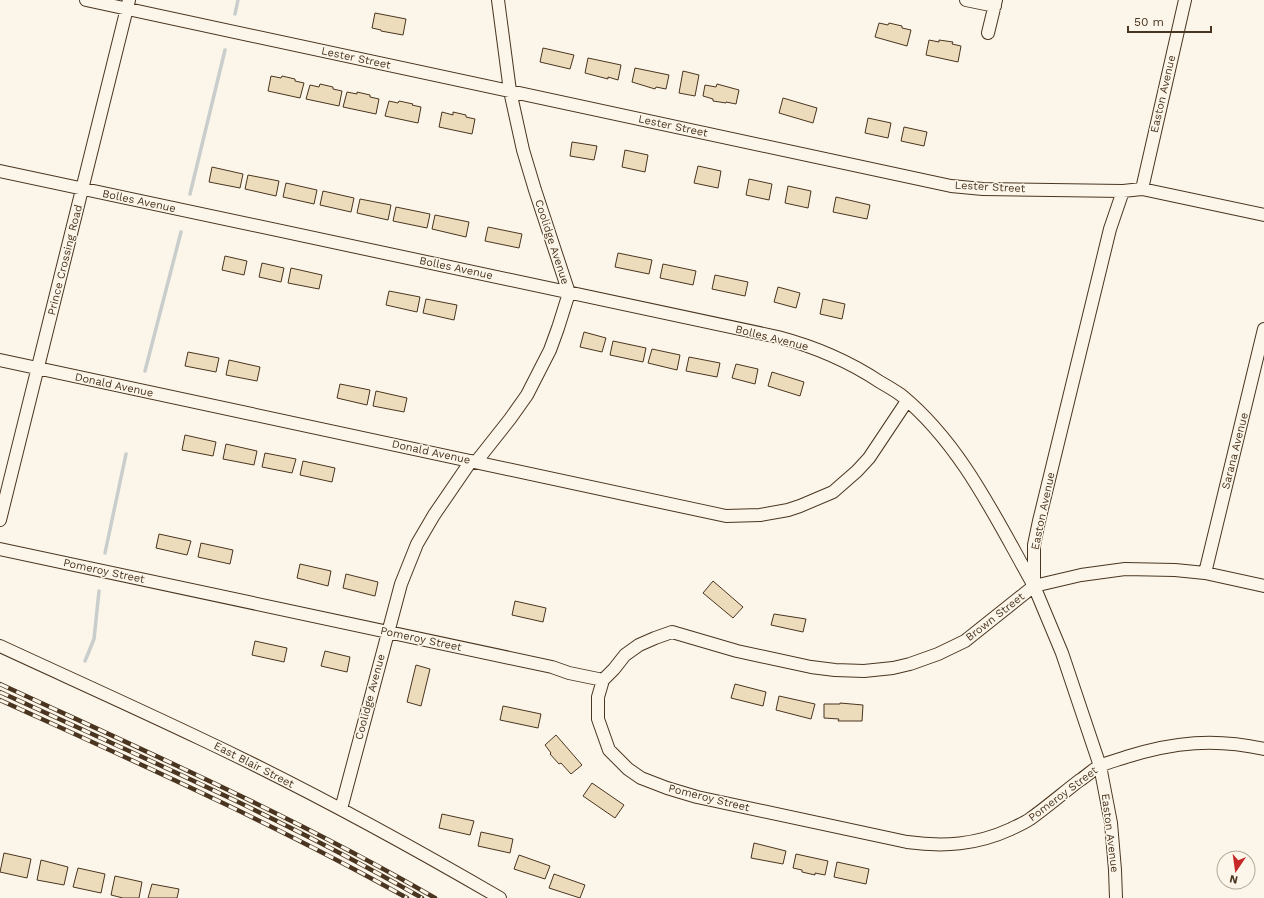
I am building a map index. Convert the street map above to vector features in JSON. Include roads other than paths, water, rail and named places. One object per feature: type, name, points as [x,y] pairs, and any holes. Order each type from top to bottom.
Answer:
[{"type":"street","name":"Lester Street","points":[[86,0],[128,4],[510,91],[951,186],[982,189],[1123,191],[1142,189],[1264,215]]},
{"type":"street","name":"Coolidge Avenue","points":[[341,809],[400,584],[417,544],[434,514],[473,461],[510,419],[527,395],[550,350],[569,293],[523,150],[510,91],[498,0]]},
{"type":"street","points":[[966,0],[996,3],[988,33]]},
{"type":"street","name":"Easton Avenue","points":[[1142,189],[1185,0]]},
{"type":"street","name":"Prince Crossing Road","points":[[0,520],[128,4]]},
{"type":"street","name":"Bolles Avenue","points":[[0,171],[778,337],[830,354],[858,368],[904,398],[929,422],[961,462],[982,493],[1034,586]]},
{"type":"street","name":"Easton Avenue","points":[[1116,898],[1115,870],[1110,823],[1100,766],[1062,653],[1034,586],[1034,545],[1110,229],[1123,191]]},
{"type":"street","name":"Sarana Avenue","points":[[1205,573],[1264,329]]},
{"type":"street","name":"Donald Avenue","points":[[0,360],[726,516],[766,514],[800,506],[832,492],[853,474],[878,447],[904,398]]},
{"type":"street","name":"Pomeroy Street","points":[[0,549],[552,667],[569,673],[602,680],[598,697],[598,719],[609,750],[628,769],[642,778],[667,788],[698,797],[907,842],[928,845],[950,845],[972,842],[1003,833],[1028,820],[1100,766],[1150,750],[1194,742],[1235,744],[1264,749]]},
{"type":"street","name":"Brown Street","points":[[602,680],[614,669],[625,655],[639,645],[672,632],[737,651],[811,667],[851,671],[893,668],[924,659],[965,641],[1034,586],[1081,575],[1125,569],[1155,569],[1205,573],[1264,586]]},
{"type":"street","name":"East Blair Street","points":[[0,646],[201,739],[341,809],[500,898]]},
{"type":"waterway","points":[[235,14],[238,0]]},
{"type":"waterway","points":[[190,194],[225,50]]},
{"type":"waterway","points":[[145,371],[181,232]]},
{"type":"waterway","points":[[105,553],[126,454]]},
{"type":"waterway","points":[[85,661],[94,639],[99,591]]},
{"type":"railway","points":[[0,684],[165,760],[275,813],[382,868],[435,898]]},
{"type":"railway","points":[[0,692],[213,790],[319,842],[422,898]]},
{"type":"railway","points":[[0,700],[257,819],[407,898]]}]
